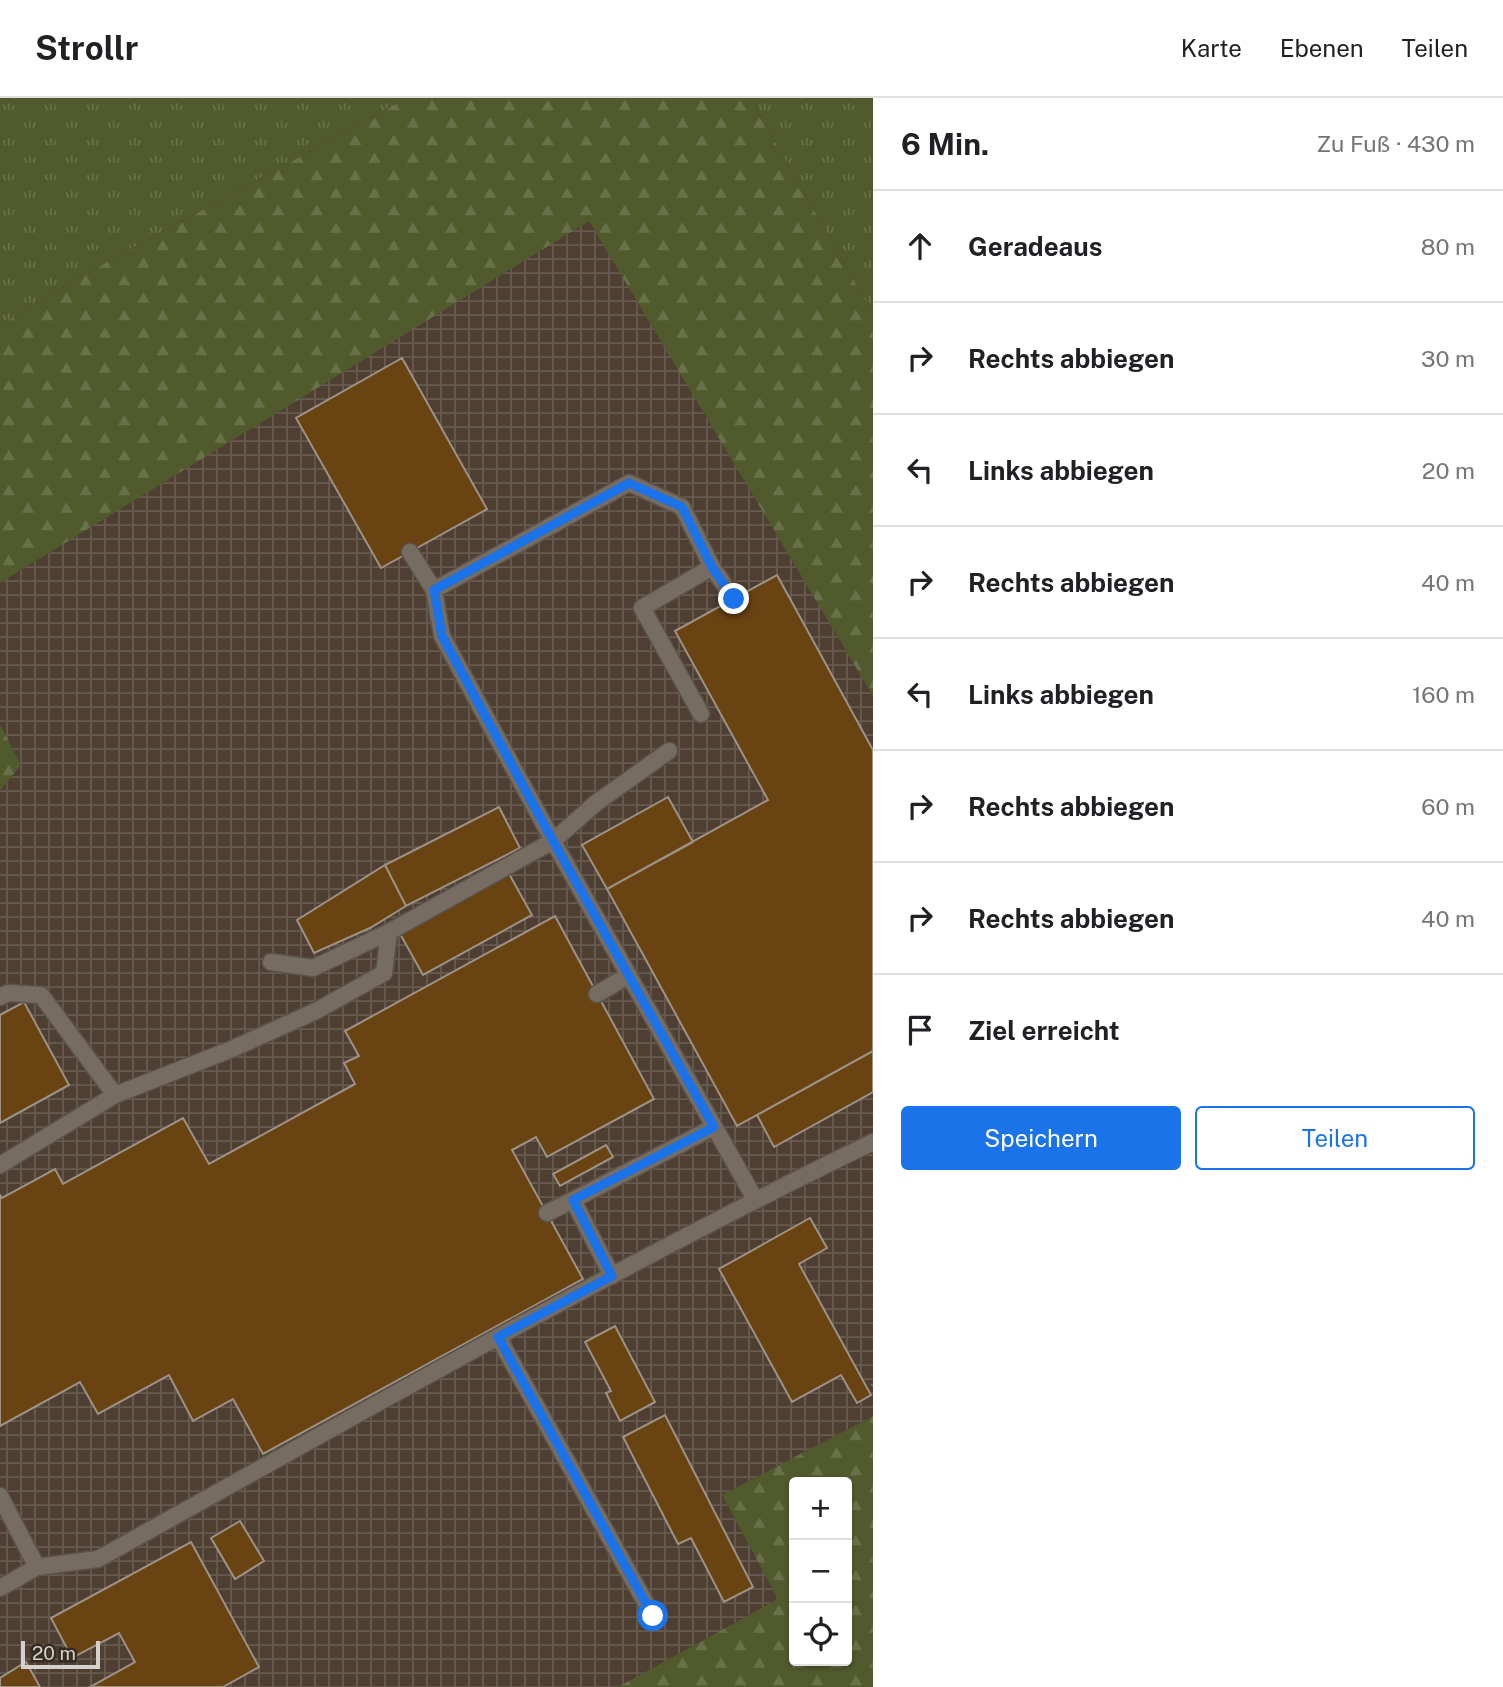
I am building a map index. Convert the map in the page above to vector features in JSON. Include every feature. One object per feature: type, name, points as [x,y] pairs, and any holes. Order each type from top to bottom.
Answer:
[{"type":"lane","points":[[434,590],[629,483],[682,507],[712,567],[734,599]]},
{"type":"lane","points":[[410,552],[434,590],[442,636],[553,841],[755,1199]]},
{"type":"lane","points":[[701,714],[642,608],[712,567]]},
{"type":"lane","points":[[271,962],[313,968],[388,932],[553,841],[596,803],[669,751]]},
{"type":"lane","points":[[0,1165],[115,1095],[232,1049],[316,1011],[384,973],[388,932]]},
{"type":"lane","points":[[597,994],[629,975]]},
{"type":"lane","points":[[0,997],[8,993],[41,995],[115,1095]]},
{"type":"lane","points":[[547,1213],[714,1127]]},
{"type":"lane","points":[[0,1587],[37,1567],[97,1559],[498,1337],[755,1199],[873,1142]]},
{"type":"lane","points":[[573,1200],[612,1276]]},
{"type":"lane","points":[[498,1337],[653,1616]]},
{"type":"lane","points":[[0,1496],[37,1567]]},
{"type":"shaded area","points":[[589,220],[873,696],[873,1416],[722,1495],[778,1599],[618,1687],[0,1687],[0,791],[21,765],[0,724],[0,583]]},
{"type":"green space","points":[[0,98],[407,98],[80,277],[0,325]]},
{"type":"green space","points":[[407,98],[750,98],[873,314],[873,696],[589,221],[0,583],[0,325],[80,277]]},
{"type":"green space","points":[[750,98],[873,98],[873,314]]},
{"type":"green space","points":[[0,724],[21,765],[0,791]]},
{"type":"green space","points":[[873,1416],[873,1687],[618,1687],[778,1599],[722,1495]]},
{"type":"building","points":[[402,358],[487,509],[381,568],[296,418]]},
{"type":"building","points":[[777,575],[873,750],[873,1051],[737,1126],[607,889],[768,800],[675,631]]},
{"type":"building","points":[[668,797],[693,842],[607,889],[582,845]]},
{"type":"building","points":[[499,807],[520,848],[406,906],[385,865]]},
{"type":"building","points":[[385,865],[406,906],[370,928],[314,953],[297,920]]},
{"type":"building","points":[[508,872],[532,915],[423,975],[399,932]]},
{"type":"building","points":[[555,916],[654,1099],[547,1157],[536,1137],[512,1150],[583,1279],[263,1454],[233,1399],[193,1421],[169,1375],[98,1414],[80,1382],[0,1426],[0,1195],[2,1198],[55,1169],[63,1184],[183,1118],[209,1164],[355,1084],[344,1063],[359,1056],[345,1031]]},
{"type":"building","points":[[24,1002],[69,1085],[0,1123],[0,1015]]},
{"type":"building","points":[[873,1051],[873,1092],[774,1147],[757,1115]]},
{"type":"building","points":[[606,1145],[613,1157],[560,1186],[553,1174]]},
{"type":"building","points":[[810,1218],[827,1248],[799,1264],[871,1395],[857,1403],[841,1375],[792,1402],[719,1269]]},
{"type":"building","points":[[615,1326],[655,1402],[620,1421],[606,1393],[611,1391],[585,1342]]},
{"type":"building","points":[[665,1415],[753,1587],[724,1602],[691,1538],[678,1544],[623,1437]]},
{"type":"building","points":[[240,1521],[264,1561],[235,1579],[211,1538]]},
{"type":"building","points":[[191,1542],[259,1667],[223,1687],[90,1687],[135,1662],[119,1633],[72,1658],[51,1618]]},
{"type":"building","points":[[26,1662],[40,1687],[0,1687],[0,1678]]},
{"type":"route","points":[[653,1616],[498,1337],[612,1276],[573,1200],[714,1127],[553,841],[442,636],[434,590],[629,483],[682,507],[712,567],[734,599]]}]
